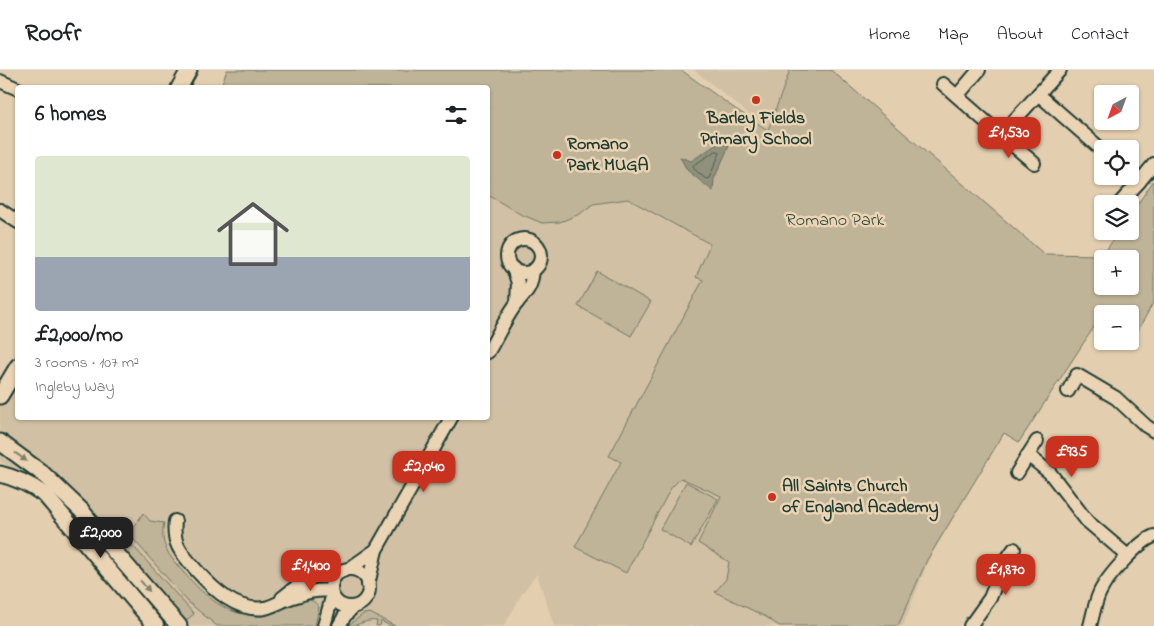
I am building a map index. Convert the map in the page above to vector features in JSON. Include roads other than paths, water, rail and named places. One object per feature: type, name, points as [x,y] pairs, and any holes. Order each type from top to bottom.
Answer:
[{"type":"street","points":[[181,85],[189,70]]},
{"type":"street","points":[[957,96],[979,70]]},
{"type":"street","points":[[1001,135],[1060,70]]},
{"type":"street","points":[[0,80],[15,88]]},
{"type":"street","points":[[943,84],[1034,164]]},
{"type":"street","points":[[1038,94],[1094,143]]},
{"type":"street","points":[[1139,174],[1154,164]]},
{"type":"street","points":[[0,210],[15,220]]},
{"type":"street","points":[[490,349],[517,303],[529,290],[534,270],[540,263],[540,250],[537,244],[525,239],[513,243],[507,256],[509,263],[519,272],[526,273],[534,270]]},
{"type":"street","points":[[513,268],[518,283],[517,303]]},
{"type":"street","points":[[0,378],[15,367]]},
{"type":"street","points":[[0,396],[15,370]]},
{"type":"street","points":[[1068,391],[1077,375],[1116,398],[1154,431]]},
{"type":"street","points":[[339,626],[353,607],[366,598],[376,550],[450,420]]},
{"type":"street","points":[[1017,473],[1037,440]]},
{"type":"street","points":[[0,442],[42,472],[82,511],[107,543],[179,626]]},
{"type":"street","points":[[1028,455],[1050,473],[1087,521],[1128,556]]},
{"type":"street","points":[[0,474],[32,486],[45,495],[156,626]]},
{"type":"street","points":[[175,521],[176,543],[183,555],[212,587],[223,596],[246,606],[265,608],[309,591],[320,589],[332,594],[339,604],[353,607]]},
{"type":"street","points":[[1090,626],[1099,593],[1104,584],[1137,547],[1154,536]]},
{"type":"street","points":[[970,626],[990,598],[1004,564],[1014,549]]},
{"type":"street","points":[[324,626],[332,594],[333,579],[376,550]]},
{"type":"street","points":[[276,603],[309,576],[325,571],[356,570],[362,574],[368,585]]},
{"type":"water","points":[[722,141],[729,146],[714,179],[713,191],[687,170],[680,157],[691,161]]},
{"type":"place","name":"Barley Fields Primary School","points":[[756,100]]},
{"type":"place","name":"Romano Park MUGA","points":[[557,155]]},
{"type":"place","name":"All Saints Church of England Academy","points":[[772,497]]},
{"type":"park label","name":"Romano Park","points":[[835,221]]}]
